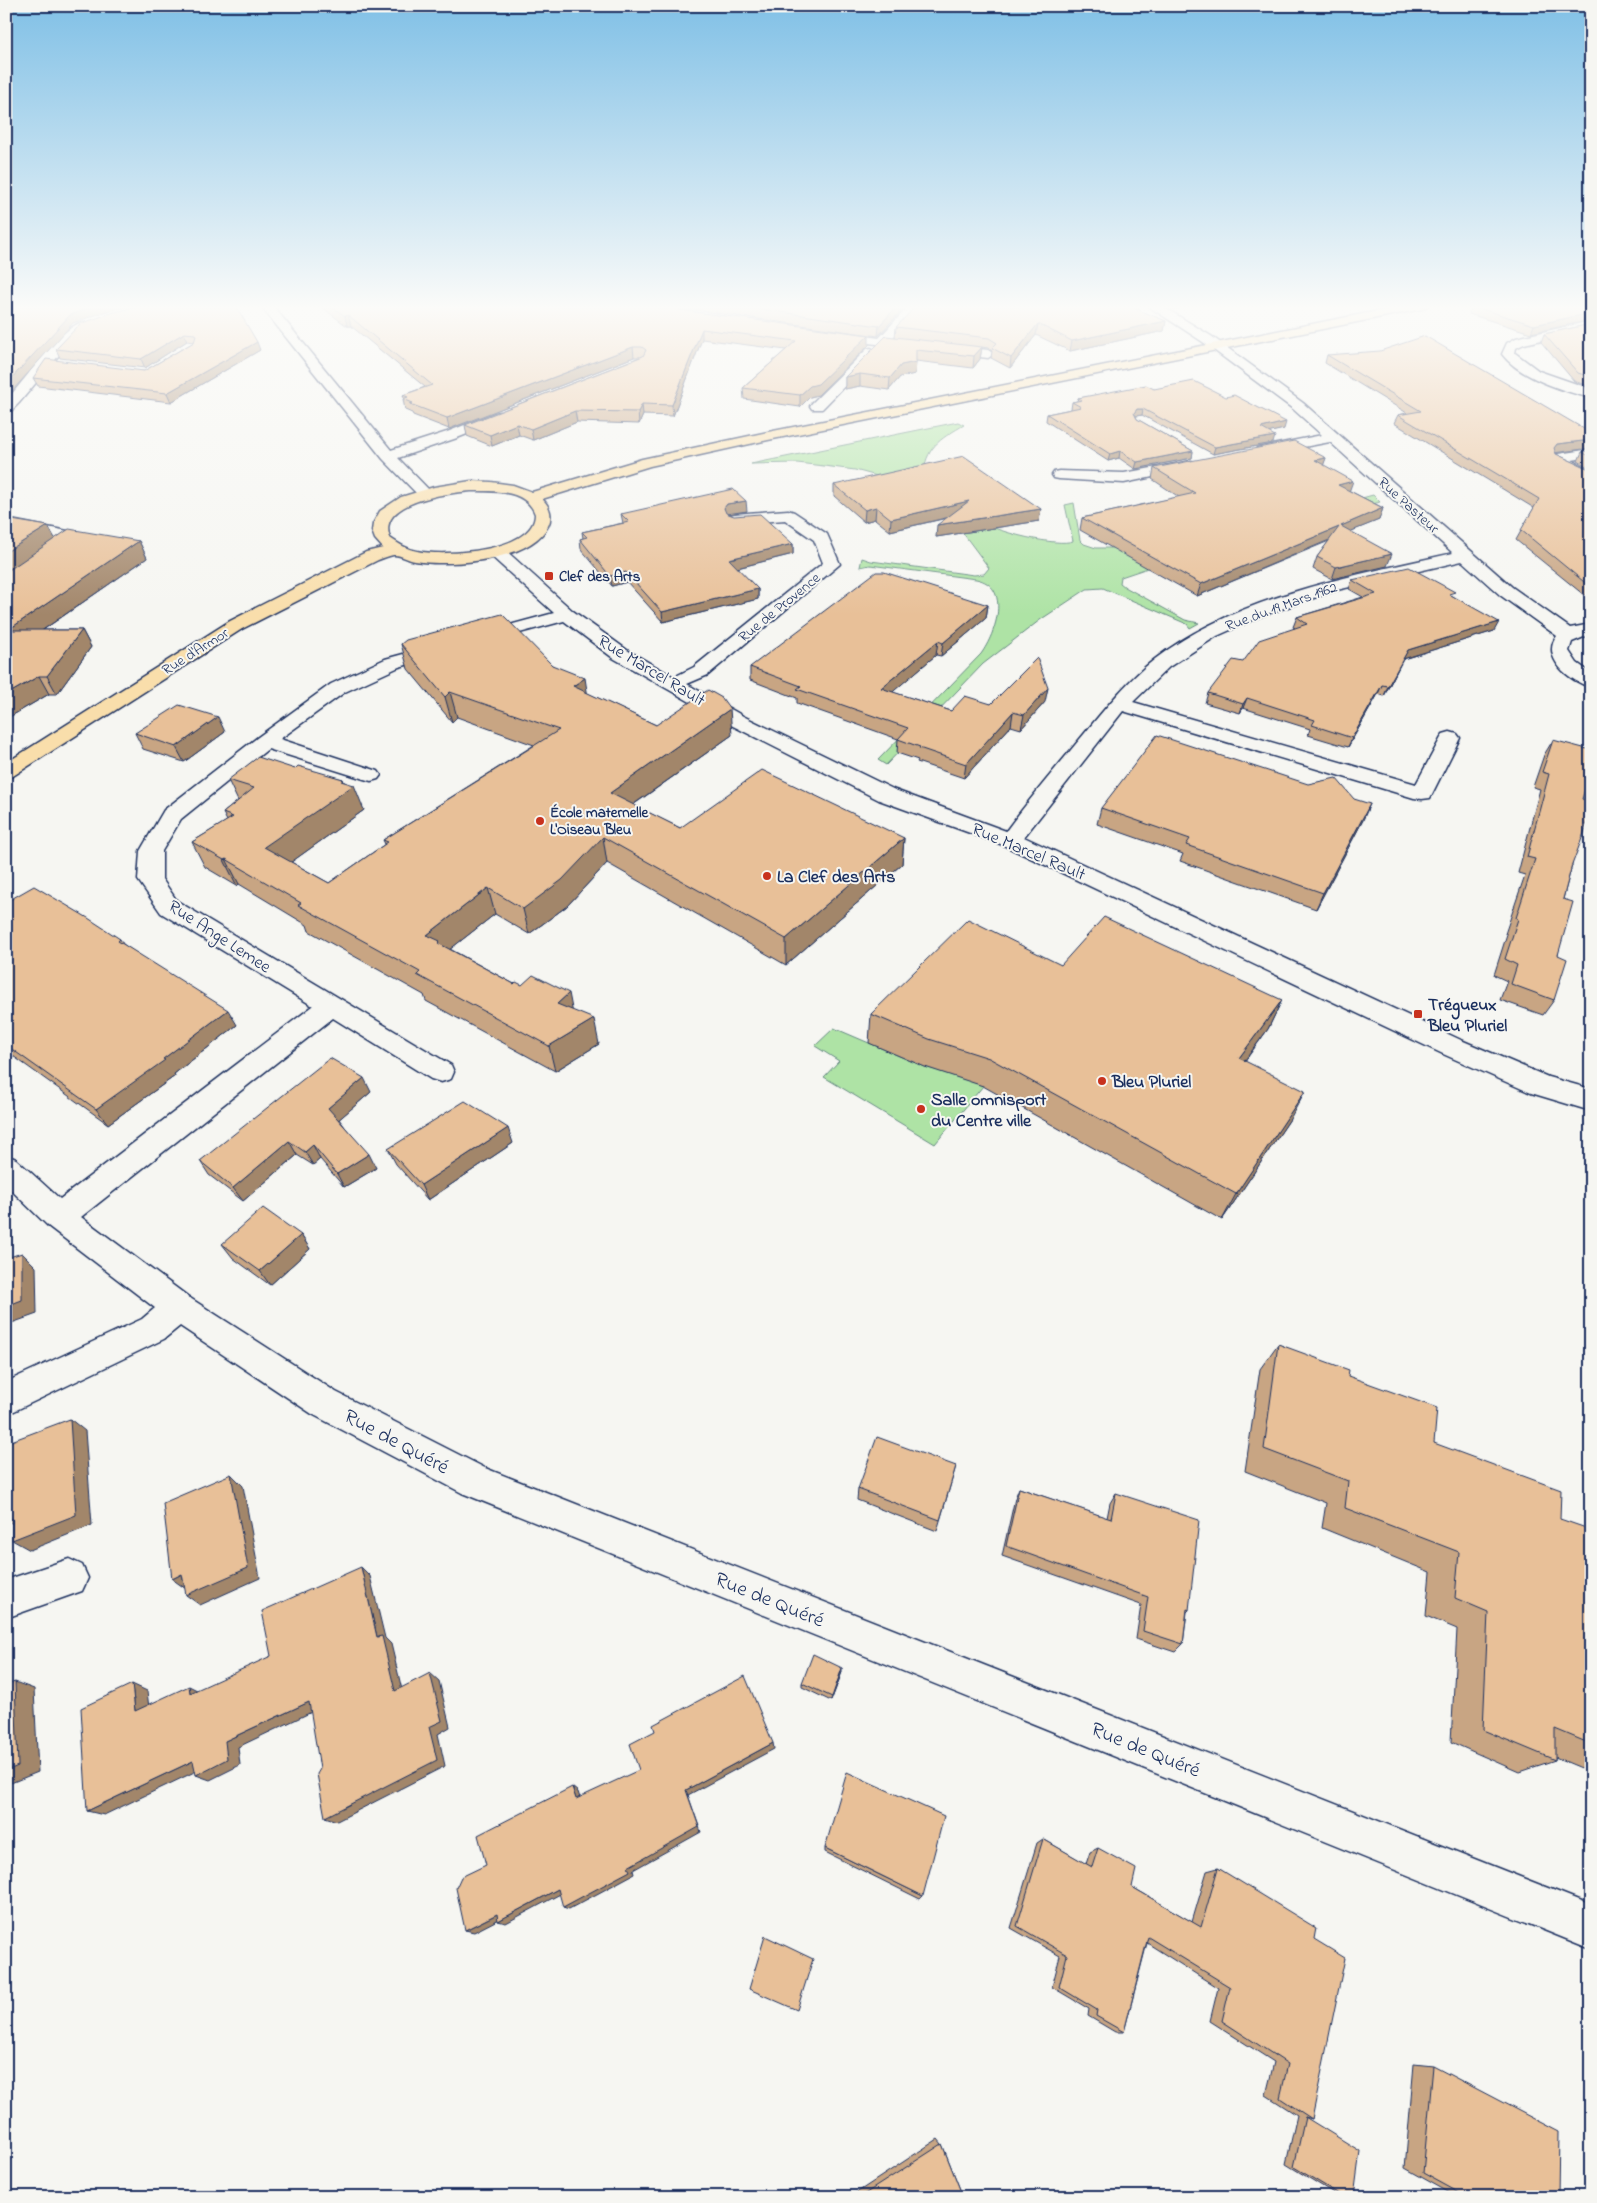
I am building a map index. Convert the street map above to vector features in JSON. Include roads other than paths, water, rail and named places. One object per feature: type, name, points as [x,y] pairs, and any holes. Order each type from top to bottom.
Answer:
[{"type":"main road","points":[[531,497],[647,462],[901,409]]},
{"type":"main road","points":[[471,486],[501,488],[531,497],[542,507],[544,519],[537,531],[521,542],[498,552],[470,558],[442,559],[416,556],[396,549],[384,541],[379,531],[382,520],[390,510],[424,493],[471,486]]},
{"type":"main road","name":"Rue d'Armor","points":[[6,772],[72,728],[236,625],[372,556],[396,549]]},
{"type":"street","points":[[350,409],[388,456],[424,493]]},
{"type":"street","name":"Rue Pasteur","points":[[1301,409],[1506,591],[1567,635]]},
{"type":"street","points":[[388,456],[452,435],[514,410]]},
{"type":"street","points":[[1248,453],[1334,437]]},
{"type":"street","points":[[1589,455],[1558,458],[1591,477]]},
{"type":"street","points":[[1059,475],[1124,478],[1200,457]]},
{"type":"street","name":"Rue de Provence","points":[[673,684],[700,671],[832,564],[821,537],[788,515],[734,519]]},
{"type":"street","points":[[6,524],[78,538],[6,585]]},
{"type":"street","name":"Rue Marcel Rault","points":[[498,552],[567,615],[620,654],[736,720],[887,794],[1011,840],[1452,1047],[1540,1086],[1591,1100]]},
{"type":"street","name":"Rue du 19 Mars 1962","points":[[1011,840],[1030,813],[1120,704],[1162,663],[1211,632],[1258,611],[1332,586],[1466,555]]},
{"type":"street","name":"Rue Ange Lemee","points":[[441,1072],[169,907],[150,880],[151,851],[172,815],[265,741],[338,688],[392,664],[567,615]]},
{"type":"street","points":[[1591,628],[1567,635],[1560,642],[1558,650],[1563,661],[1573,671],[1591,681]]},
{"type":"street","points":[[1120,704],[1422,793],[1450,738]]},
{"type":"street","points":[[265,741],[371,775]]},
{"type":"street","points":[[59,1217],[331,1006]]},
{"type":"street","name":"Rue de Quéré","points":[[6,1167],[59,1217],[179,1308],[324,1403],[474,1481],[1591,1927]]},
{"type":"street","points":[[6,1399],[153,1329],[179,1308]]},
{"type":"street","points":[[6,1599],[70,1578]]},
{"type":"place","name":"Clef des Arts","points":[[549,576]]},
{"type":"place","name":"École maternelle L'Oiseau Bleu","points":[[540,821]]},
{"type":"place","name":"La Clef des Arts","points":[[767,876]]},
{"type":"place","name":"Trégueux Bleu Pluriel","points":[[1418,1014]]},
{"type":"place","name":"Bleu Pluriel","points":[[1102,1081]]},
{"type":"place","name":"Salle omnisport du Centre ville","points":[[921,1109]]}]
